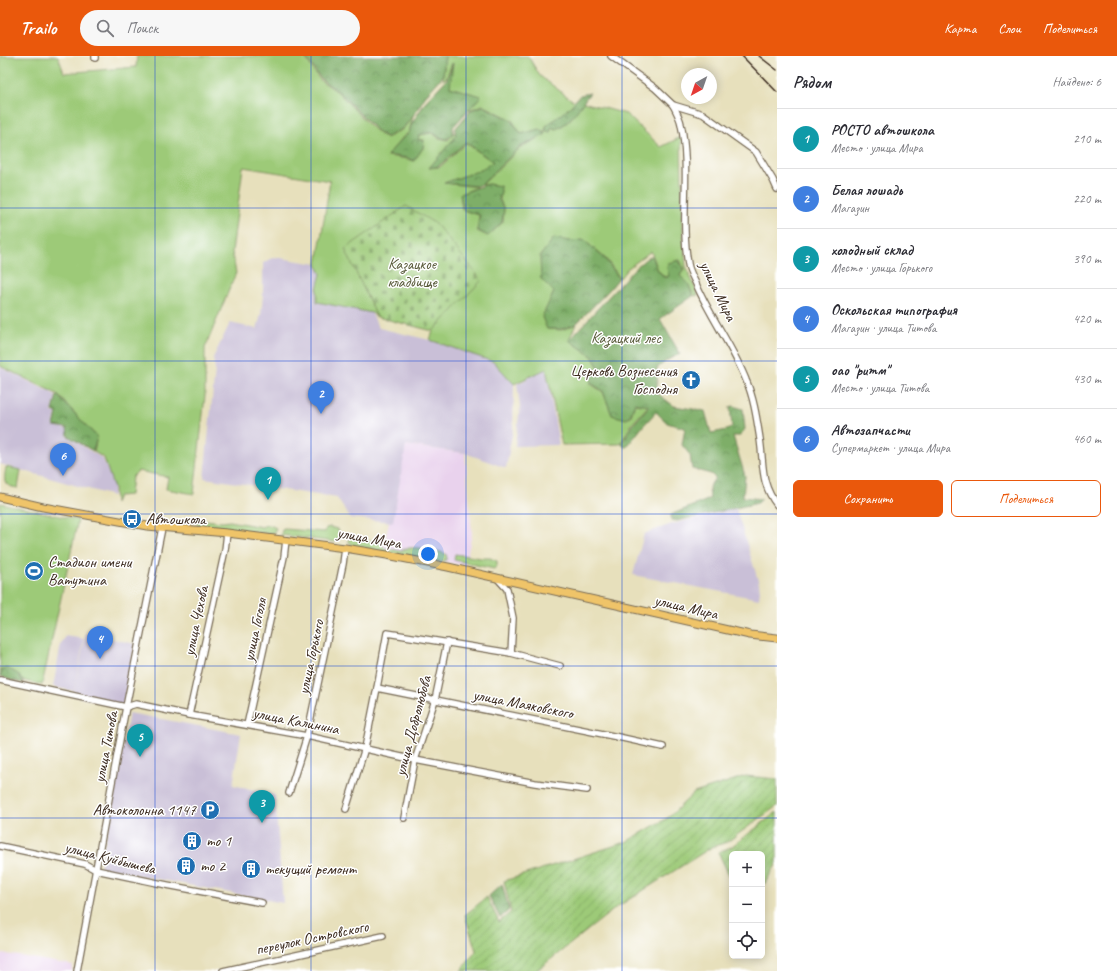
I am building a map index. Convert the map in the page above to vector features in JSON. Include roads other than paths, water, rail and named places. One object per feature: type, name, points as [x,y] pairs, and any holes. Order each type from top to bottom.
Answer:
[{"type":"main road","name":"улица Мира","points":[[0,497],[70,513],[162,528],[200,529],[227,532],[387,555],[497,578],[750,635],[777,638]]},
{"type":"street","points":[[611,56],[655,88],[673,105],[703,114],[756,152],[777,189]]},
{"type":"street","name":"улица Мира","points":[[673,105],[681,123],[685,152],[685,219],[688,265],[703,300],[722,331],[747,381],[760,440],[764,481],[770,497],[777,505]]},
{"type":"street","name":"улица Титова","points":[[77,971],[126,707],[162,528]]},
{"type":"street","name":"улица Чехова","points":[[189,715],[225,550],[227,532]]},
{"type":"street","name":"улица Гоголя","points":[[247,725],[284,557],[286,540]]},
{"type":"street","name":"улица Горького","points":[[289,793],[307,736],[343,564],[345,548]]},
{"type":"street","points":[[497,578],[507,589],[513,618],[511,653]]},
{"type":"street","points":[[346,809],[364,748],[387,633],[511,653],[560,666]]},
{"type":"street","name":"улица Добролюбова","points":[[404,818],[415,760],[435,700],[447,642]]},
{"type":"street","name":"улица Калинина","points":[[0,680],[126,707],[136,704],[307,736],[415,760],[535,783],[587,790]]},
{"type":"street","name":"улица Маяковского","points":[[377,688],[618,736],[662,747]]},
{"type":"street","name":"улица Куйбышева","points":[[0,846],[85,864],[96,870],[262,903]]},
{"type":"street","name":"переулок Островского","points":[[223,971],[383,936]]},
{"type":"railway","points":[[742,56],[777,92]]},
{"type":"railway","points":[[759,56],[777,70]]},
{"type":"place","name":"Церковь Вознесения Господня","points":[[691,380]]},
{"type":"place","name":"Белая лошадь","points":[[321,414]]},
{"type":"place","name":"Автозапчасти","points":[[63,476]]},
{"type":"place","name":"РОСТО автошкола","points":[[268,500]]},
{"type":"place","name":"Автошкола","points":[[132,519]]},
{"type":"place","name":"Стадион имени Ватутина","points":[[34,571]]},
{"type":"place","name":"Оскольская типография","points":[[100,659]]},
{"type":"place","name":"оао \"ритм\"","points":[[140,757]]},
{"type":"place","name":"Автоколонна 1147","points":[[210,810]]},
{"type":"place","name":"холодный склад","points":[[262,823]]},
{"type":"place","name":"то 1","points":[[192,841]]},
{"type":"place","name":"то 2","points":[[186,866]]},
{"type":"place","name":"текущий ремонт","points":[[251,869]]},
{"type":"park label","name":"Казацкое кладбище","points":[[412,273]]},
{"type":"park label","name":"Казацкий лес","points":[[626,338]]}]
